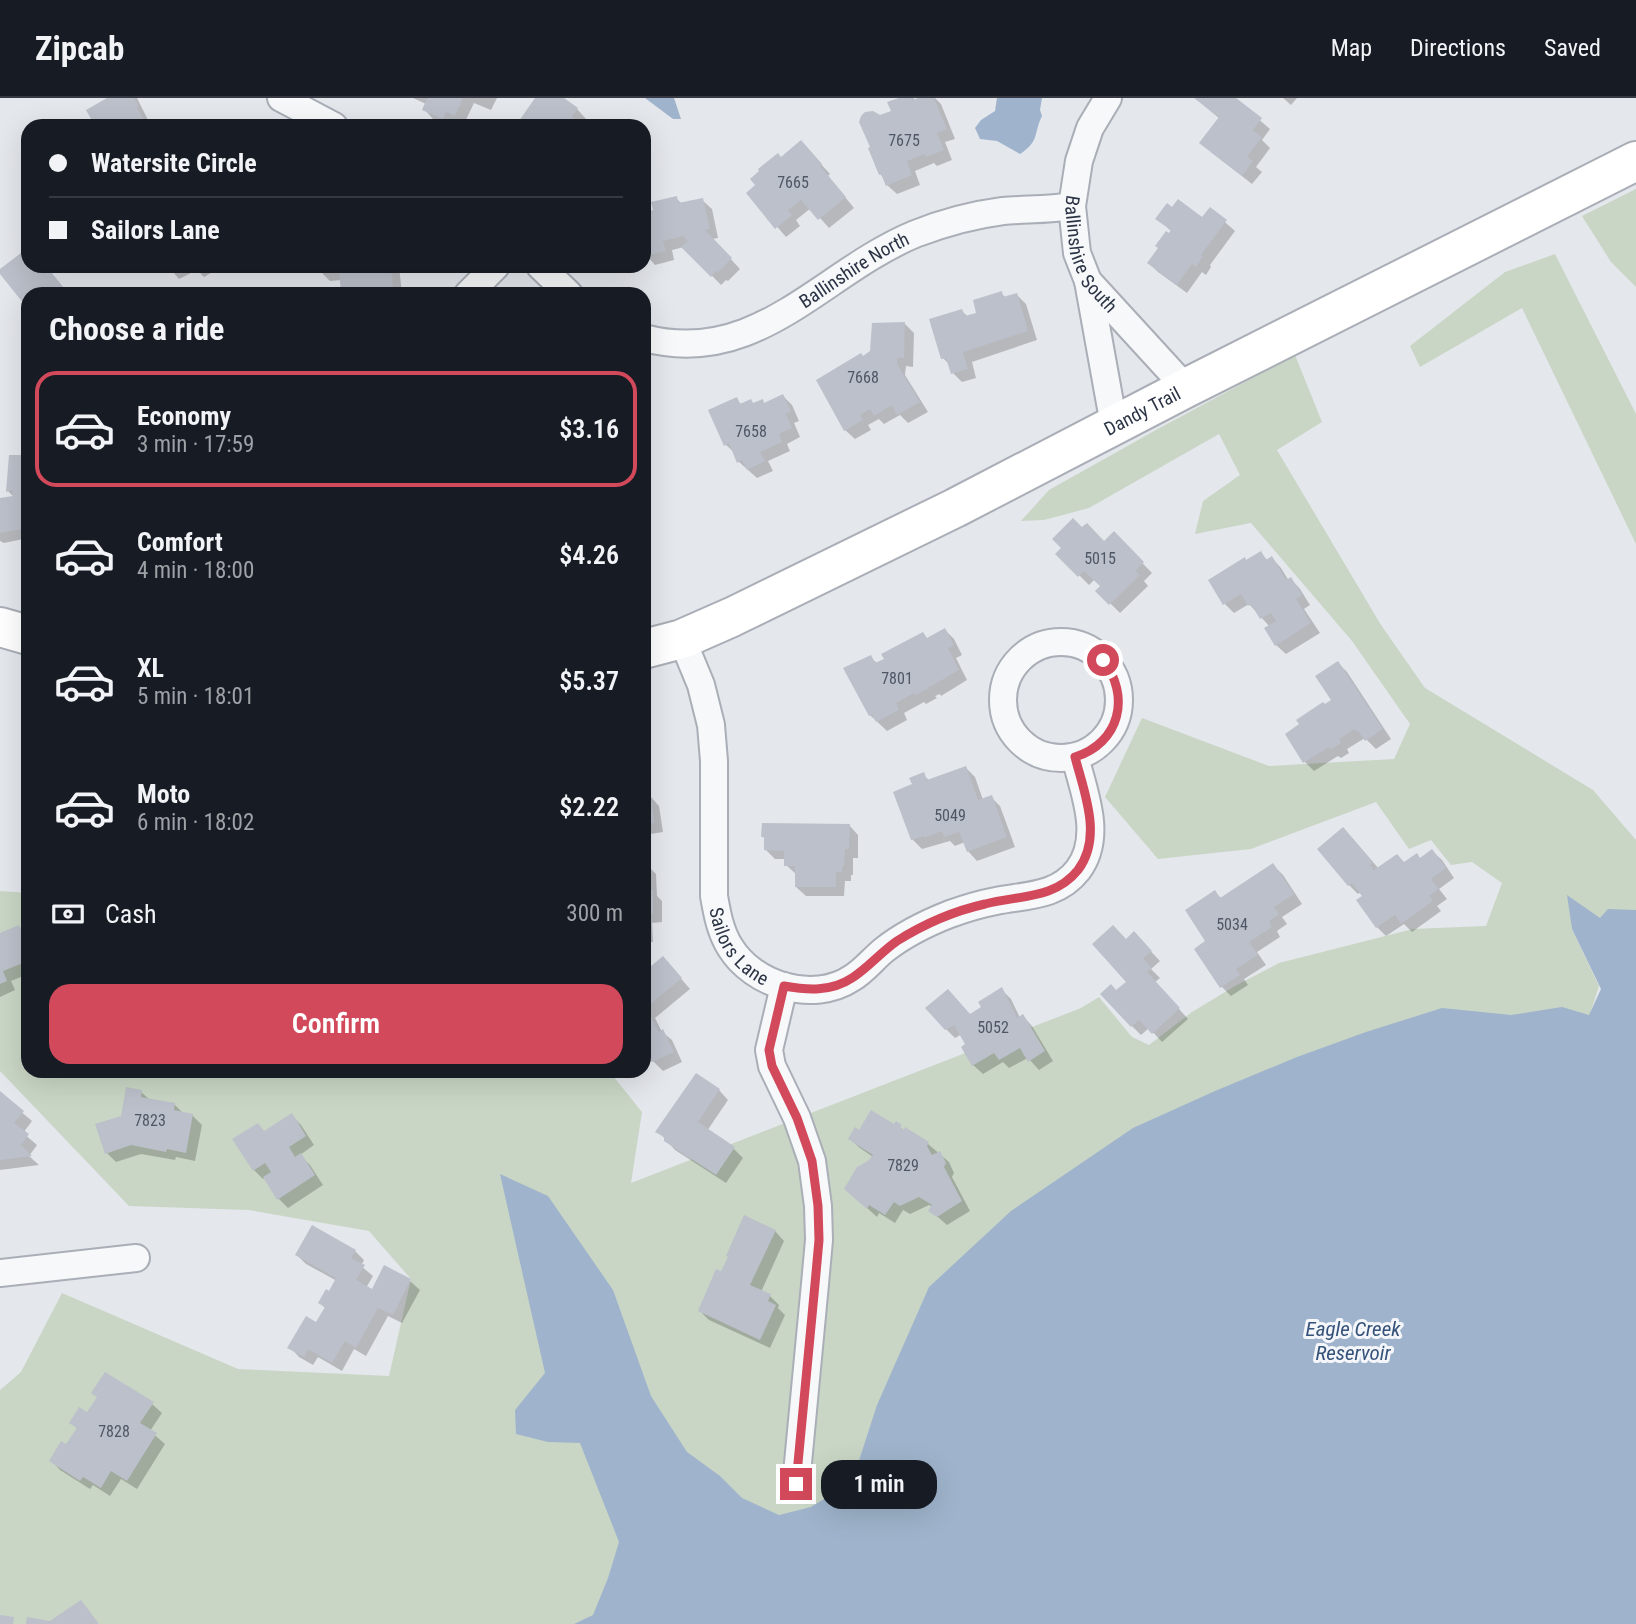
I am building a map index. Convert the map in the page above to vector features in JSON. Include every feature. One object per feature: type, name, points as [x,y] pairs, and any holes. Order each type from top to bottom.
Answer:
[{"type":"street","points":[[281,98],[321,119]]},
{"type":"street","name":"Ballinshire South","points":[[1108,98],[1090,128],[1079,161],[1072,206],[1077,253],[1088,281],[1186,388]]},
{"type":"street","name":"Dandy Trail","points":[[651,647],[682,639],[732,617],[930,520],[1636,161]]},
{"type":"street","name":"Ballinshire North","points":[[651,340],[668,344],[691,344],[735,337],[765,324],[881,251],[923,231],[1002,211],[1072,206]]},
{"type":"street","points":[[475,287],[489,273]]},
{"type":"street","points":[[547,273],[562,287]]},
{"type":"street","points":[[1088,281],[1114,425]]},
{"type":"street","points":[[0,627],[21,633]]},
{"type":"street","name":"Sailors Lane","points":[[682,639],[701,685],[711,725],[714,761],[714,896],[718,918],[726,939],[738,957],[754,972],[784,986],[769,1050],[772,1066],[797,1118],[812,1161],[819,1240],[796,1484]]},
{"type":"street","points":[[1063,642],[1089,649],[1103,660],[1116,683],[1119,701],[1113,726],[1099,744],[1075,757],[1048,757],[1031,750],[1018,739],[1005,715],[1005,688],[1011,672],[1022,658],[1045,645],[1063,642]]},
{"type":"street","points":[[784,986],[813,990],[838,985],[851,979],[901,939],[941,918],[984,904],[1041,895],[1060,886],[1078,869],[1084,859],[1091,825],[1075,757]]},
{"type":"street","points":[[0,1273],[136,1258]]},
{"type":"green space","points":[[1636,189],[1636,287],[1611,262],[1582,216]]},
{"type":"green space","points":[[1555,254],[1636,414],[1636,544],[1522,308],[1420,367],[1410,346],[1505,272]]},
{"type":"green space","points":[[1295,355],[1322,422],[1277,450],[1381,625],[1425,688],[1593,790],[1636,840],[1636,910],[1600,919],[1568,896],[1572,929],[1599,986],[1590,1014],[1636,1624],[0,1624],[0,1390],[21,1372],[62,1293],[238,1369],[389,1376],[411,1279],[369,1231],[249,1210],[129,1206],[0,1071],[0,891],[21,892],[21,1078],[615,1078],[642,1112],[631,1183],[1081,1008],[1099,997],[1132,1037],[1149,1045],[1192,1012],[1279,963],[1413,929],[1486,926],[1502,883],[1472,862],[1451,865],[1431,840],[1409,849],[1376,802],[1251,849],[1158,859],[1105,797],[1142,718],[1269,766],[1394,759],[1410,724],[1352,641],[1251,523],[1195,534],[1203,501],[1240,475],[1219,434],[1089,508],[1044,520],[1021,521],[1049,490]]},
{"type":"water","points":[[645,98],[674,98],[681,119],[673,119]]},
{"type":"water","points":[[997,98],[1042,98],[1042,116],[1035,137],[1031,145],[1020,154],[997,141],[980,139],[975,128],[981,120],[995,111]]},
{"type":"water","name":"Eagle Creek Reservoir","points":[[1567,895],[1600,918],[1608,909],[1636,910],[1636,1624],[574,1624],[593,1615],[619,1542],[580,1443],[548,1442],[516,1434],[515,1410],[545,1373],[500,1174],[548,1196],[613,1290],[651,1396],[687,1452],[720,1476],[742,1498],[779,1515],[811,1507],[852,1482],[877,1405],[929,1287],[1011,1211],[1133,1128],[1297,1057],[1442,1008],[1511,1015],[1562,1007],[1589,1015],[1601,989],[1572,929]]},
{"type":"building","points":[[107,98],[134,98],[143,119],[91,119],[86,110]]},
{"type":"building","points":[[427,98],[463,98],[455,116],[446,112],[443,119],[422,110]]},
{"type":"building","points":[[535,98],[564,98],[578,108],[572,117],[575,119],[520,119]]},
{"type":"building","points":[[899,98],[934,98],[947,129],[937,133],[944,150],[907,161],[912,175],[886,186],[881,174],[879,175],[859,122],[865,112],[873,111],[880,115],[891,111],[887,102]]},
{"type":"building","points":[[1194,98],[1236,98],[1262,118],[1253,130],[1262,137],[1247,157],[1253,161],[1242,176],[1199,143],[1219,117]]},
{"type":"building","points":[[801,140],[846,197],[818,220],[801,200],[788,210],[792,215],[775,229],[746,193],[755,185],[750,179],[778,153],[781,157]]},
{"type":"building","points":[[677,196],[678,203],[703,198],[710,229],[705,230],[732,258],[711,277],[681,247],[688,241],[683,236],[663,241],[666,251],[651,254],[651,202]]},
{"type":"building","points":[[1178,199],[1202,217],[1210,207],[1227,220],[1201,255],[1203,256],[1196,267],[1192,264],[1177,285],[1147,263],[1158,248],[1155,246],[1166,231],[1169,233],[1171,230],[1155,219],[1167,203],[1172,207]]},
{"type":"building","points":[[21,253],[21,273],[52,273],[63,287],[21,287],[21,300],[0,274],[0,269]]},
{"type":"building","points":[[339,273],[392,273],[393,287],[341,287]]},
{"type":"building","points":[[1002,291],[1003,297],[1017,293],[1028,331],[963,352],[968,369],[951,374],[946,358],[941,359],[929,319],[962,309],[965,316],[976,313],[973,300]]},
{"type":"building","points":[[905,322],[904,358],[897,358],[897,364],[920,402],[897,415],[892,405],[874,416],[870,409],[860,415],[863,420],[844,431],[816,380],[861,353],[863,356],[870,351],[872,323]]},
{"type":"building","points":[[783,394],[791,411],[786,414],[792,428],[779,434],[782,442],[760,452],[765,461],[747,470],[742,460],[737,463],[729,443],[724,446],[708,410],[737,397],[740,404],[751,399],[753,403],[763,399],[764,403]]},
{"type":"building","points":[[9,455],[21,455],[21,529],[0,533],[0,498],[13,496],[12,490],[6,492]]},
{"type":"building","points":[[1073,518],[1082,527],[1087,523],[1104,541],[1114,531],[1144,562],[1135,571],[1140,575],[1109,605],[1095,591],[1100,586],[1084,571],[1078,577],[1055,554],[1061,548],[1052,539]]},
{"type":"building","points":[[1261,551],[1266,560],[1272,556],[1286,580],[1291,577],[1302,595],[1296,599],[1311,623],[1275,646],[1264,628],[1276,621],[1271,613],[1260,619],[1241,594],[1223,605],[1208,580],[1245,557],[1246,560]]},
{"type":"building","points":[[945,628],[954,645],[948,648],[959,670],[896,703],[899,710],[876,722],[872,714],[869,716],[843,668],[871,655],[875,663],[884,659],[881,654],[923,632],[927,638]]},
{"type":"building","points":[[1338,661],[1383,729],[1365,741],[1355,729],[1339,739],[1341,743],[1303,763],[1285,734],[1299,724],[1296,720],[1323,702],[1325,704],[1331,700],[1315,676]]},
{"type":"building","points":[[966,766],[978,800],[992,795],[1007,837],[967,852],[959,832],[944,837],[942,831],[911,840],[893,792],[912,784],[909,778],[924,772],[927,780]]},
{"type":"building","points":[[651,800],[655,823],[651,824]]},
{"type":"building","points":[[762,823],[850,824],[849,849],[845,849],[842,872],[836,872],[836,887],[795,887],[795,866],[784,866],[784,851],[764,850]]},
{"type":"building","points":[[1343,827],[1373,862],[1370,865],[1374,870],[1397,854],[1404,862],[1417,853],[1420,858],[1432,849],[1446,868],[1431,879],[1439,889],[1429,896],[1433,901],[1401,924],[1395,915],[1376,928],[1356,900],[1362,896],[1352,883],[1348,886],[1317,849]]},
{"type":"building","points":[[1273,863],[1294,894],[1274,907],[1279,914],[1269,921],[1272,927],[1249,942],[1258,955],[1236,969],[1240,975],[1220,988],[1194,949],[1205,941],[1185,910],[1215,890],[1220,898]]},
{"type":"building","points":[[651,890],[653,890],[651,914]]},
{"type":"building","points":[[19,925],[21,930],[21,964],[3,971],[7,981],[0,984],[0,933]]},
{"type":"building","points":[[1113,925],[1126,939],[1134,931],[1152,951],[1143,958],[1152,968],[1147,972],[1180,1008],[1152,1034],[1139,1020],[1131,1027],[1100,994],[1111,984],[1116,990],[1126,982],[1092,944]]},
{"type":"building","points":[[663,956],[682,978],[651,1004],[651,966]]},
{"type":"building","points":[[1002,987],[1017,1018],[1023,1014],[1045,1051],[1028,1062],[1020,1048],[999,1060],[994,1053],[972,1066],[961,1047],[965,1044],[954,1025],[945,1030],[925,1008],[948,989],[970,1014],[981,1007],[978,1002]]},
{"type":"building","points":[[651,1017],[659,1032],[663,1029],[674,1052],[652,1062]]},
{"type":"building","points":[[696,1073],[720,1089],[698,1122],[735,1147],[716,1175],[664,1141],[664,1137],[655,1132]]},
{"type":"building","points":[[126,1087],[142,1090],[141,1097],[175,1103],[174,1110],[193,1114],[186,1153],[131,1145],[105,1154],[95,1124],[121,1116]]},
{"type":"building","points":[[0,1091],[24,1111],[14,1123],[29,1134],[21,1145],[32,1156],[0,1160]]},
{"type":"building","points":[[871,1110],[894,1124],[896,1121],[904,1130],[905,1127],[929,1142],[927,1146],[932,1155],[940,1151],[946,1163],[944,1167],[962,1201],[937,1217],[928,1211],[932,1205],[919,1197],[900,1206],[894,1202],[885,1215],[869,1205],[867,1209],[844,1189],[857,1167],[873,1155],[848,1139],[855,1127],[859,1130]]},
{"type":"building","points":[[292,1113],[306,1136],[289,1147],[295,1157],[301,1153],[315,1175],[277,1200],[263,1177],[271,1172],[265,1163],[253,1171],[232,1139],[258,1123],[264,1131]]},
{"type":"building","points":[[744,1215],[776,1230],[750,1285],[771,1294],[768,1301],[776,1305],[760,1340],[698,1311],[716,1269],[721,1271],[728,1257],[726,1256]]},
{"type":"building","points":[[312,1225],[356,1250],[351,1258],[365,1265],[356,1280],[372,1289],[384,1265],[411,1279],[393,1315],[378,1308],[356,1348],[345,1341],[332,1363],[308,1349],[304,1357],[287,1348],[306,1316],[316,1322],[325,1307],[318,1303],[336,1278],[295,1255]]},
{"type":"building","points":[[105,1372],[154,1402],[140,1423],[157,1433],[127,1481],[111,1471],[101,1488],[83,1477],[80,1481],[49,1461],[61,1441],[66,1444],[77,1428],[69,1423],[79,1407],[87,1412],[97,1397],[91,1393]]},
{"type":"building","points":[[81,1600],[99,1624],[26,1624],[27,1617],[50,1621]]},
{"type":"building","points":[[0,1615],[14,1617],[13,1624],[0,1624]]},
{"type":"route","points":[[796,1484],[819,1240],[812,1161],[797,1118],[772,1066],[769,1050],[784,986],[813,990],[838,985],[851,979],[882,952],[921,927],[995,901],[1041,895],[1070,878],[1088,849],[1091,825],[1075,757],[1093,749],[1104,740],[1113,726],[1118,710],[1116,683],[1103,660]]}]
